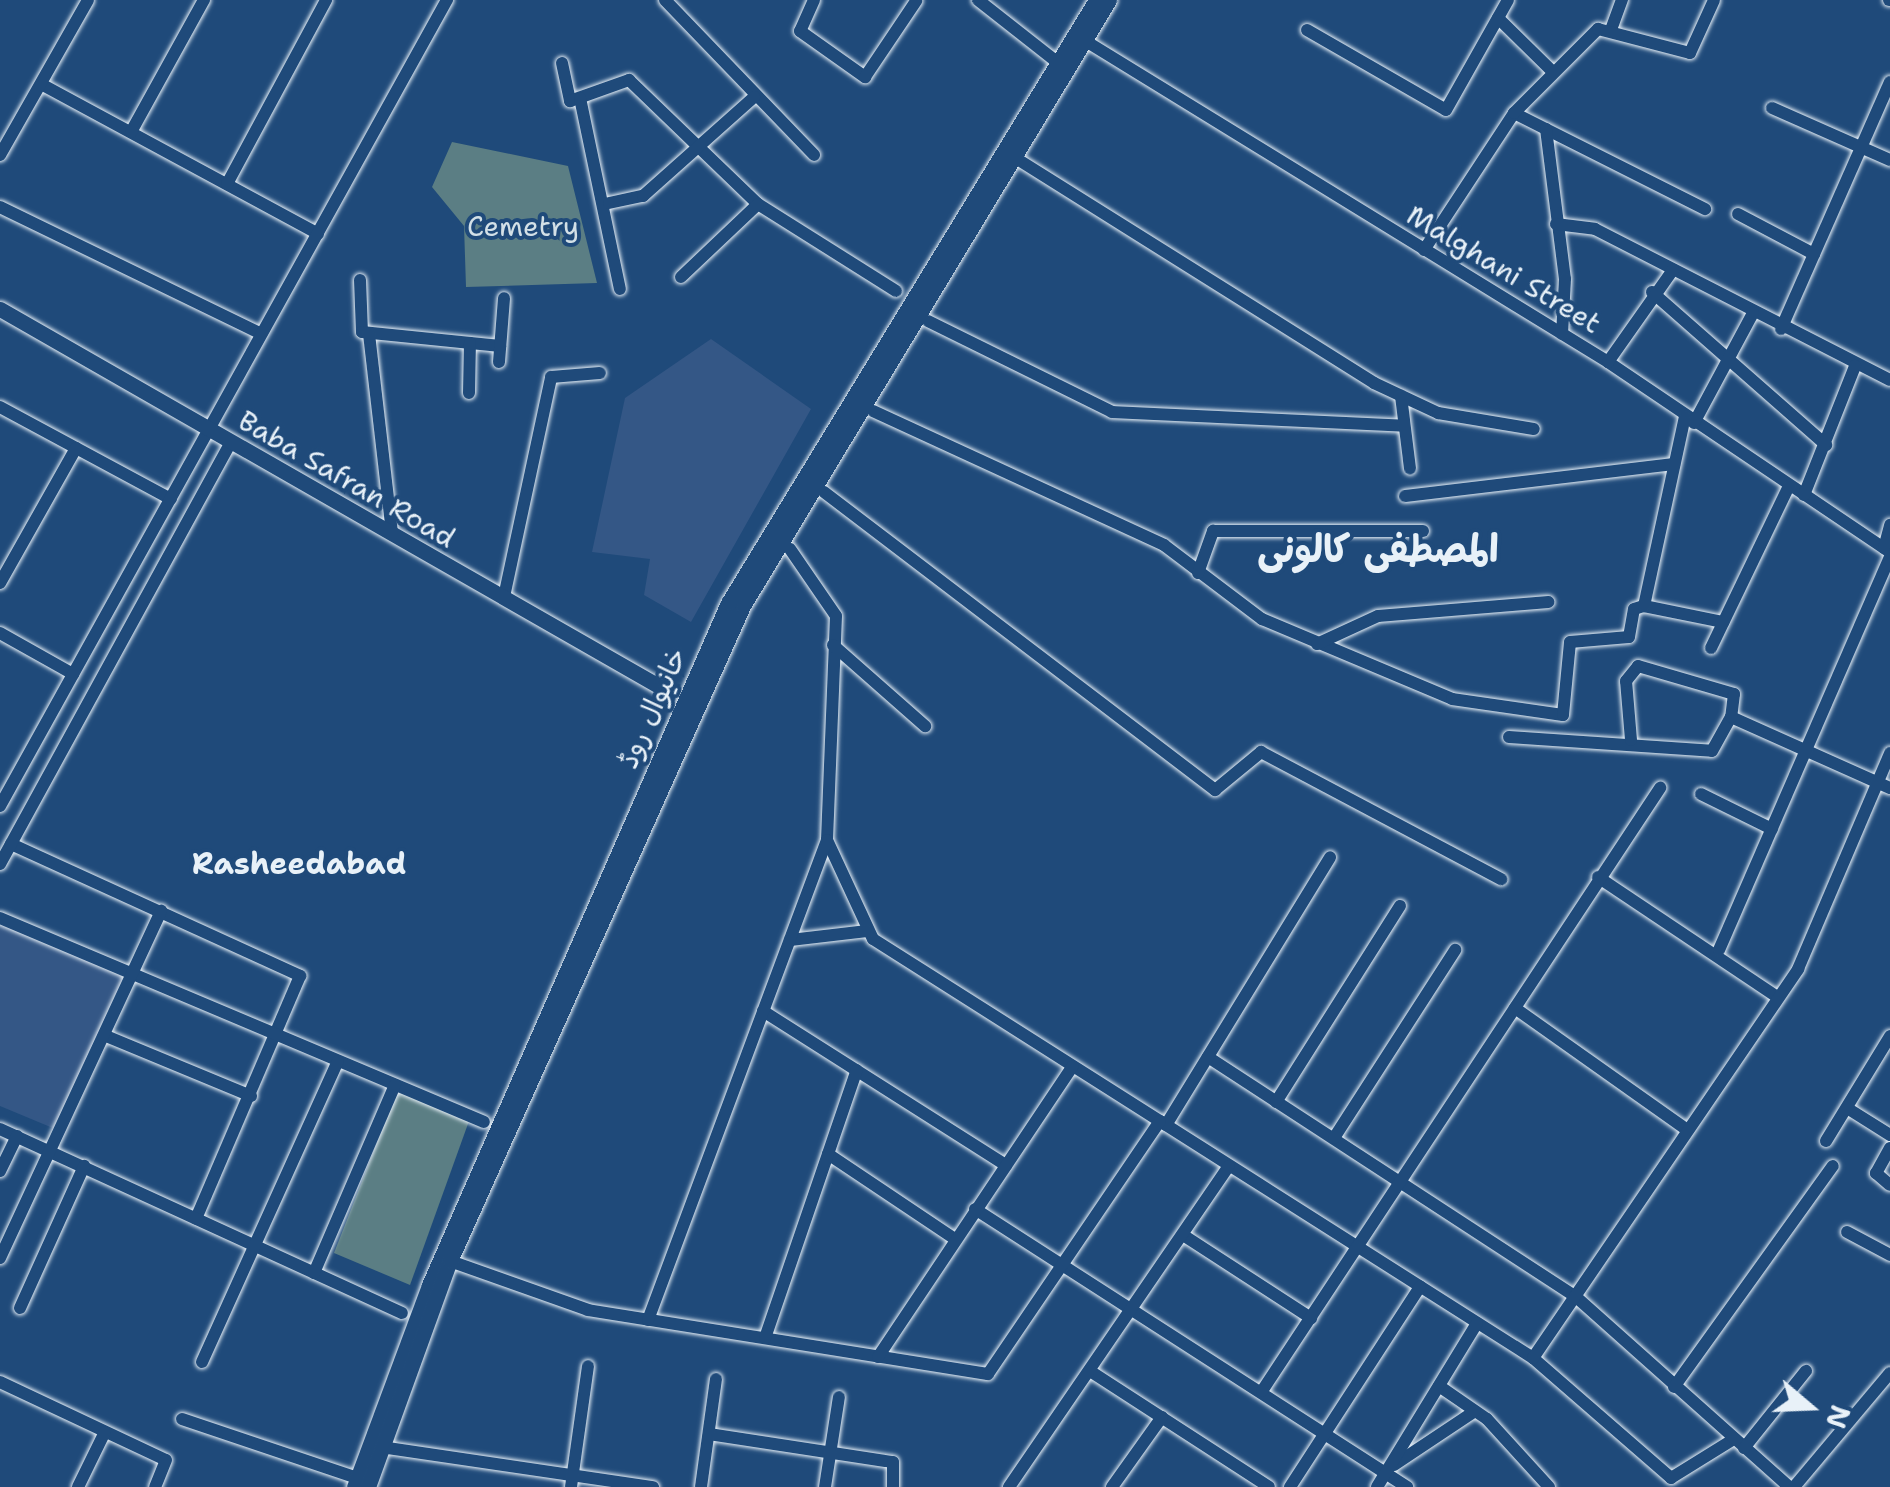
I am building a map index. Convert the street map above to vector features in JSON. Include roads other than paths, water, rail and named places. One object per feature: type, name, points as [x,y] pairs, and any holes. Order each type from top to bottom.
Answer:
[{"type":"main road","name":"خانیوال روڈ","points":[[360,1484],[414,1319],[728,603],[1096,0]]},
{"type":"main road","name":"خانیوال روڈ","points":[[360,1484],[381,1446],[450,1261],[778,536],[1109,0]]},
{"type":"main road","name":"Baba Safran Road","points":[[0,310],[669,692]]},
{"type":"street","points":[[0,155],[88,0]]},
{"type":"street","points":[[131,132],[204,0]]},
{"type":"street","points":[[226,184],[326,0]]},
{"type":"street","points":[[0,806],[446,0]]},
{"type":"street","points":[[665,0],[754,97],[814,155]]},
{"type":"street","points":[[814,0],[800,31],[865,78],[916,0]]},
{"type":"street","points":[[978,0],[1057,62]]},
{"type":"street","points":[[1308,30],[1446,110],[1508,0]]},
{"type":"street","points":[[1424,250],[1514,112],[1552,72],[1612,27],[1622,0]]},
{"type":"street","points":[[1612,27],[1690,53],[1714,0]]},
{"type":"street","points":[[1498,18],[1552,72]]},
{"type":"street","name":"Malghani Street","points":[[1084,40],[1608,362],[1888,552]]},
{"type":"street","points":[[562,63],[570,101],[629,80],[758,204],[896,291]]},
{"type":"street","points":[[1780,328],[1890,82]]},
{"type":"street","points":[[41,84],[318,234]]},
{"type":"street","points":[[609,203],[642,196],[754,97]]},
{"type":"street","points":[[580,98],[609,203],[620,289]]},
{"type":"street","points":[[1772,108],[1890,160]]},
{"type":"street","points":[[1514,112],[1705,210]]},
{"type":"street","points":[[1546,129],[1562,334]]},
{"type":"street","points":[[1014,157],[1400,396],[1438,414],[1534,429]]},
{"type":"street","points":[[681,277],[758,204]]},
{"type":"street","points":[[0,207],[261,334]]},
{"type":"street","points":[[1738,214],[1814,254]]},
{"type":"street","points":[[1556,224],[1594,229],[1780,328],[1890,380]]},
{"type":"street","points":[[1608,362],[1652,292],[1673,270]]},
{"type":"street","points":[[360,280],[358,327],[369,334],[500,346]]},
{"type":"street","points":[[1652,292],[1826,445]]},
{"type":"street","points":[[498,362],[504,298]]},
{"type":"street","points":[[1644,606],[1674,464],[1689,419],[1752,313]]},
{"type":"street","points":[[928,321],[1112,412],[1404,426]]},
{"type":"street","points":[[369,334],[392,533]]},
{"type":"street","points":[[469,393],[470,343]]},
{"type":"street","points":[[1804,495],[1855,366]]},
{"type":"street","points":[[504,597],[551,377],[600,373]]},
{"type":"street","points":[[1400,396],[1410,468]]},
{"type":"street","points":[[0,406],[170,499]]},
{"type":"street","points":[[873,411],[1164,545],[1248,612],[1428,692],[1563,715],[1568,644],[1629,637],[1634,609],[1644,606],[1723,622]]},
{"type":"street","points":[[0,864],[232,441]]},
{"type":"street","points":[[0,583],[76,448]]},
{"type":"street","points":[[1406,496],[1674,464]]},
{"type":"street","points":[[1710,648],[1789,486]]},
{"type":"street","points":[[824,492],[1215,790],[1261,752],[1501,879]]},
{"type":"street","points":[[1719,950],[1888,552],[1890,525]]},
{"type":"street","points":[[1198,573],[1214,531],[1423,531]]},
{"type":"street","points":[[648,1320],[827,840],[834,645],[830,602],[790,550]]},
{"type":"street","points":[[1317,644],[1378,616],[1548,602]]},
{"type":"street","points":[[0,633],[73,674]]},
{"type":"street","points":[[834,645],[926,726]]},
{"type":"street","points":[[1509,737],[1631,740],[1712,751],[1731,717],[1734,694],[1638,666],[1626,681],[1631,740]]},
{"type":"street","points":[[1731,717],[1884,785]]},
{"type":"street","points":[[1533,1358],[1777,996],[1884,785],[1890,753]]},
{"type":"street","points":[[1262,1392],[1660,788]]},
{"type":"street","points":[[1701,794],[1772,829]]},
{"type":"street","points":[[827,840],[867,931],[1533,1358],[1684,1483],[1739,1443],[1806,1371]]},
{"type":"street","points":[[11,844],[300,976],[278,1036],[196,1219]]},
{"type":"street","points":[[450,1261],[588,1310],[988,1374],[1208,1056],[1330,857]]},
{"type":"street","points":[[1598,877],[1719,950],[1777,996]]},
{"type":"street","points":[[1276,1102],[1400,906]]},
{"type":"street","points":[[0,1258],[54,1154],[161,911]]},
{"type":"street","points":[[0,918],[484,1122]]},
{"type":"street","points":[[790,940],[867,931]]},
{"type":"street","points":[[1334,1138],[1455,950]]},
{"type":"street","points":[[1515,1008],[1686,1129]]},
{"type":"street","points":[[762,1011],[1006,1164]]},
{"type":"street","points":[[106,1036],[251,1096]]},
{"type":"street","points":[[1826,1141],[1890,1036]]},
{"type":"street","points":[[1208,1056],[1575,1296],[1791,1487],[1890,1373]]},
{"type":"street","points":[[202,1362],[338,1061]]},
{"type":"street","points":[[878,1358],[1073,1066]]},
{"type":"street","points":[[766,1338],[857,1070]]},
{"type":"street","points":[[314,1273],[395,1085]]},
{"type":"street","points":[[1846,1108],[1890,1135]]},
{"type":"street","points":[[0,1129],[402,1313]]},
{"type":"street","points":[[0,1171],[16,1136]]},
{"type":"street","points":[[1890,1148],[1876,1174],[1890,1184]]},
{"type":"street","points":[[828,1154],[955,1239]]},
{"type":"street","points":[[20,1308],[84,1166]]},
{"type":"street","points":[[1009,1487],[1229,1166]]},
{"type":"street","points":[[1674,1387],[1833,1166]]},
{"type":"street","points":[[975,1209],[1387,1470],[1407,1487]]},
{"type":"street","points":[[1847,1232],[1890,1255]]},
{"type":"street","points":[[1182,1235],[1311,1318]]},
{"type":"street","points":[[1290,1487],[1420,1287]]},
{"type":"street","points":[[1376,1487],[1477,1323]]},
{"type":"street","points":[[572,1481],[588,1366]]},
{"type":"street","points":[[1090,1371],[1270,1487]]},
{"type":"street","points":[[701,1487],[716,1379]]},
{"type":"street","points":[[0,1382],[166,1460],[156,1487]]},
{"type":"street","points":[[1438,1386],[1476,1411],[1550,1487]]},
{"type":"street","points":[[824,1487],[839,1396]]},
{"type":"street","points":[[1387,1470],[1476,1411]]},
{"type":"street","points":[[1112,1487],[1162,1416]]},
{"type":"street","points":[[182,1419],[360,1484]]},
{"type":"street","points":[[78,1487],[106,1432]]},
{"type":"street","points":[[708,1434],[893,1462],[893,1487]]},
{"type":"street","points":[[381,1446],[572,1481],[654,1487]]},
{"type":"district","name":"المصطفی کالونی","points":[[1378,549]]},
{"type":"district","name":"Rasheedabad","points":[[299,864]]},
{"type":"park label","name":"Cemetry","points":[[523,226]]}]
